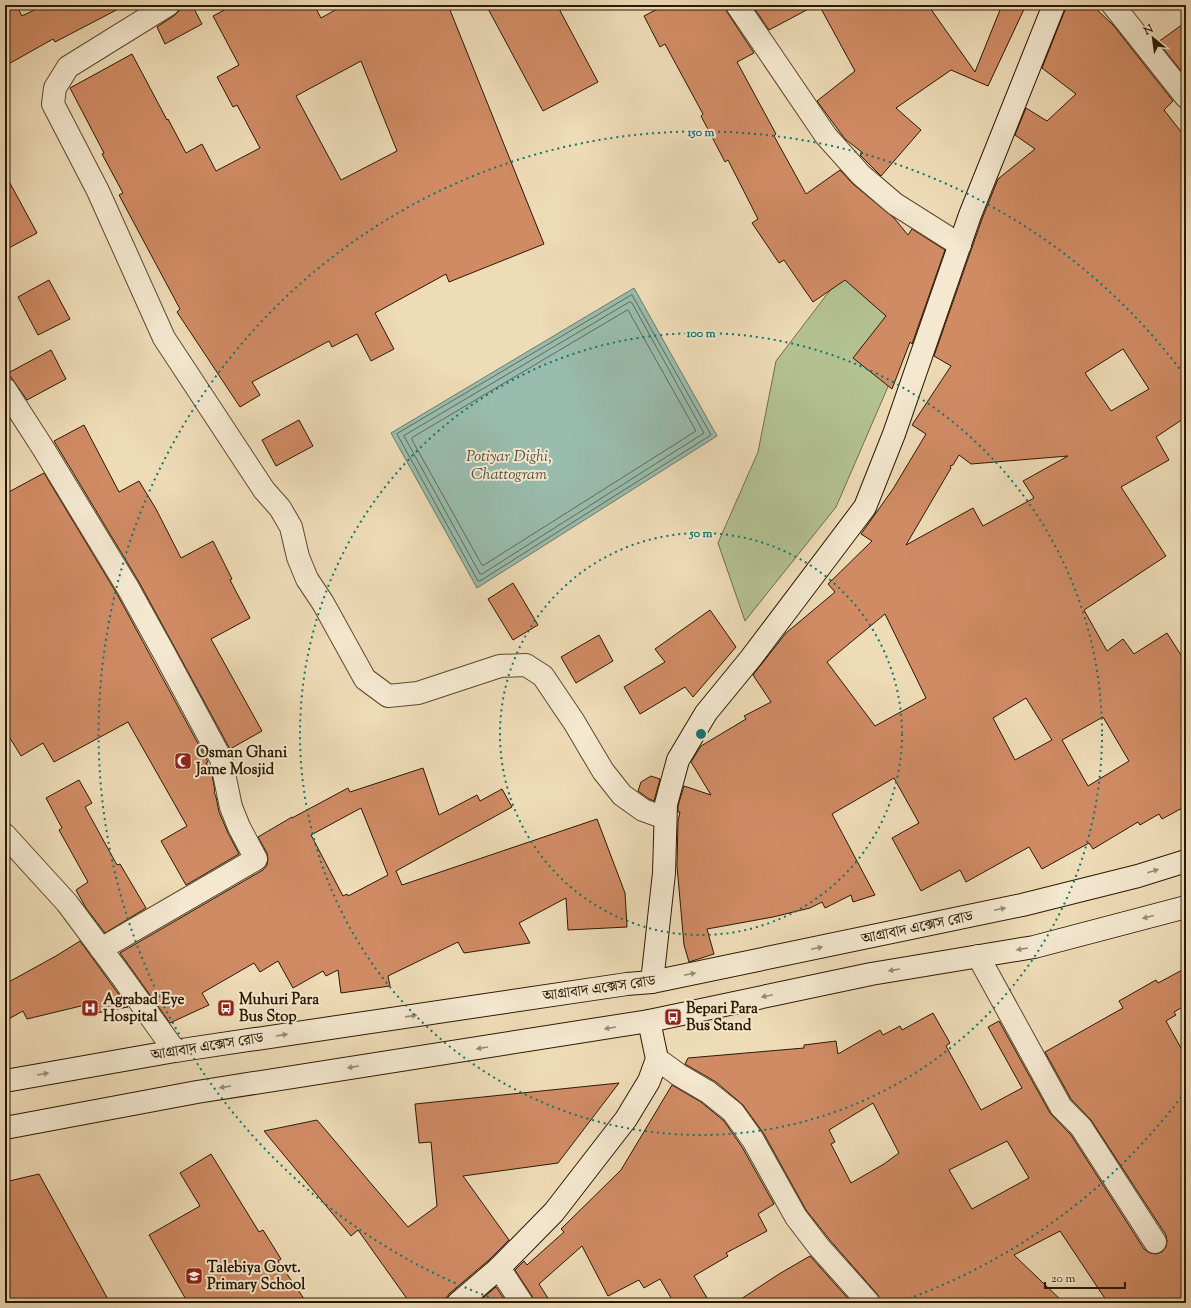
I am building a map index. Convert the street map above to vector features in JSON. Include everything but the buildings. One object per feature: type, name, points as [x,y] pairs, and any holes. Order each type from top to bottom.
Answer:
[{"type":"street","points":[[168,5],[68,67],[55,88],[53,104],[98,191],[164,338],[264,490],[280,508],[291,527],[298,557],[307,579],[330,615],[365,679],[388,696],[418,693],[500,666],[526,665],[543,676],[574,722],[603,771],[622,795],[643,810],[665,818]]},
{"type":"street","points":[[737,5],[826,136],[861,175],[895,204],[960,245]]},
{"type":"street","points":[[652,982],[664,873],[666,804],[678,760],[706,713],[751,658],[865,507],[894,434],[973,207],[1054,5]]},
{"type":"street","points":[[1113,5],[1186,97]]},
{"type":"street","points":[[5,389],[43,448],[124,581],[221,759],[231,807],[239,827],[256,859],[101,949]]},
{"type":"street","points":[[5,834],[67,903],[175,1051]]},
{"type":"street","name":"আগ্রাবাদ এক্সেস রোড","points":[[5,1081],[175,1051],[619,985],[652,982],[1022,905],[1138,876],[1186,861]]},
{"type":"street","points":[[5,1128],[205,1090],[649,1021],[871,974],[1034,947],[1186,907]]},
{"type":"street","points":[[978,956],[1044,1079],[1061,1107],[1081,1127],[1155,1242]]},
{"type":"street","points":[[458,1303],[499,1268],[554,1212],[626,1119],[649,1081],[657,1059],[649,1021]]},
{"type":"street","points":[[657,1059],[679,1075],[708,1092],[733,1112],[753,1140],[796,1217],[819,1247],[868,1303]]},
{"type":"street","points":[[499,1268],[522,1303]]},
{"type":"green space","points":[[844,272],[914,319],[887,389],[836,507],[745,621],[718,543],[758,452],[776,361]]},
{"type":"water","name":"Potiyar Dighi, Chattogram","points":[[634,288],[717,436],[477,588],[391,433]]},
{"type":"place","name":"Osman Ghani Jame Mosjid","points":[[183,761]]},
{"type":"place","name":"Agrabad Eye Hospital","points":[[90,1008]]},
{"type":"place","name":"Muhuri Para Bus Stop","points":[[226,1008]]},
{"type":"place","name":"Bepari Para Bus Stand","points":[[673,1017]]},
{"type":"place","name":"Talebiya Govt. Primary School","points":[[194,1276]]}]
